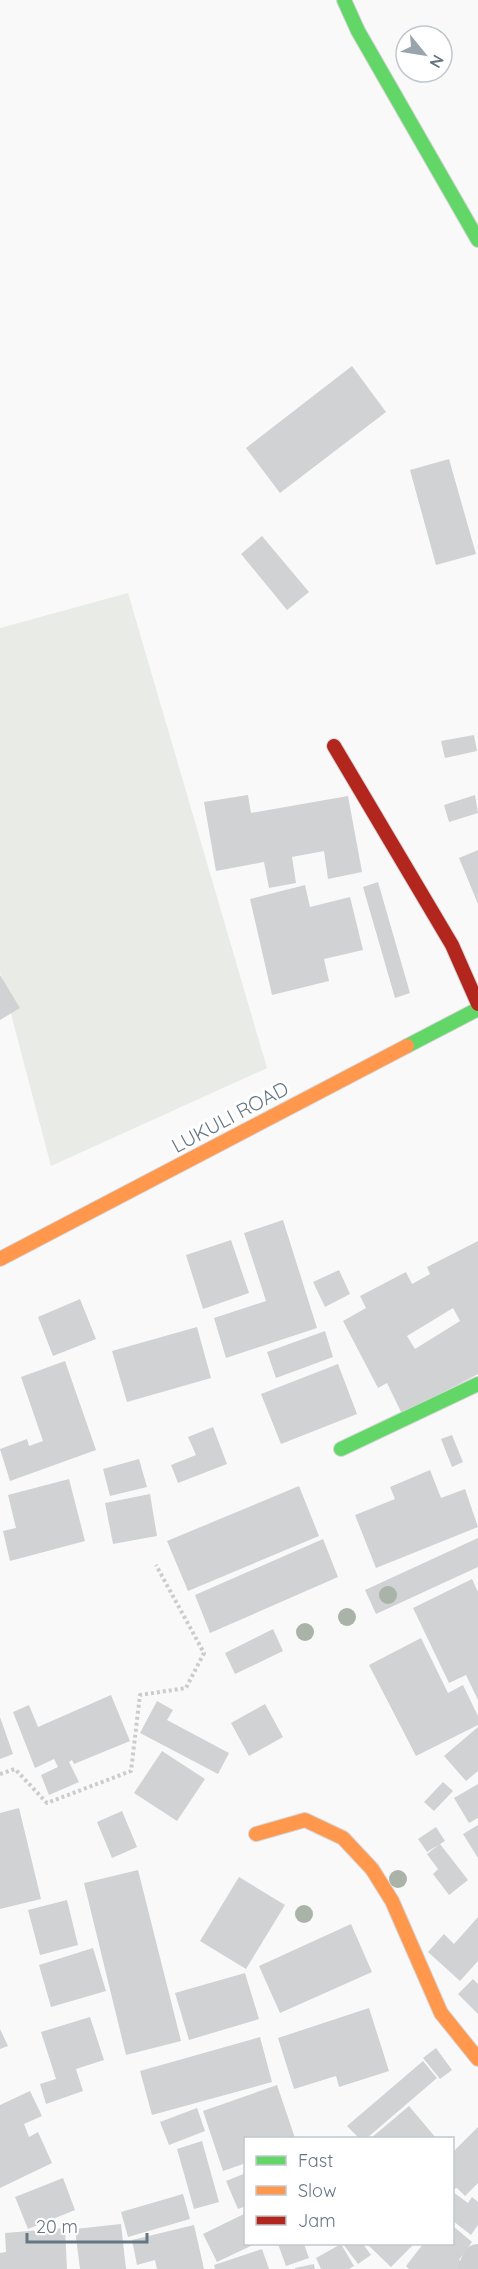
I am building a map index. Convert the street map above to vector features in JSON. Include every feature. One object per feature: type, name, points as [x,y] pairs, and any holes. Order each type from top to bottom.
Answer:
[{"type":"street","points":[[344,0],[358,31],[478,240]]},
{"type":"street","points":[[334,746],[452,945],[478,1004]]},
{"type":"street","name":"LUKULI ROAD","points":[[0,1259],[478,1009]]},
{"type":"street","points":[[341,1449],[478,1384]]},
{"type":"street","points":[[256,1834],[305,1820],[343,1838],[372,1869],[392,1901],[441,2013],[478,2059]]},
{"type":"street","points":[[474,2269],[478,2260]]},
{"type":"path","points":[[0,1774],[15,1769],[47,1803],[131,1771],[140,1695],[186,1688],[204,1653],[156,1565]]},
{"type":"shaded area","points":[[128,593],[267,1068],[51,1166],[0,972],[0,628]]},
{"type":"building","points":[[352,366],[386,412],[280,493],[246,448]]},
{"type":"building","points":[[449,459],[476,554],[436,565],[410,470]]},
{"type":"building","points":[[262,536],[309,592],[287,610],[241,554]]},
{"type":"building","points":[[474,735],[477,751],[445,758],[441,741]]},
{"type":"building","points":[[248,795],[251,813],[348,796],[362,872],[328,879],[324,851],[292,857],[296,883],[269,888],[264,862],[216,871],[204,802]]},
{"type":"building","points":[[475,795],[478,813],[449,822],[444,805]]},
{"type":"building","points":[[478,850],[478,904],[459,858]]},
{"type":"building","points":[[378,882],[410,993],[395,998],[363,887]]},
{"type":"building","points":[[305,885],[310,907],[350,897],[363,950],[324,959],[329,981],[272,995],[250,899]]},
{"type":"building","points":[[0,975],[20,1008],[0,1020]]},
{"type":"building","points":[[283,1220],[317,1328],[226,1358],[214,1318],[266,1301],[244,1233]]},
{"type":"building","points":[[231,1240],[249,1293],[203,1309],[186,1255]]},
{"type":"building","points":[[478,1241],[478,1374],[402,1414],[387,1383],[378,1388],[343,1321],[366,1308],[360,1296],[406,1272],[412,1284],[430,1274],[427,1267]],"holes":[[[453,1308],[460,1321],[415,1349],[407,1336]]]},
{"type":"building","points":[[339,1270],[350,1294],[325,1307],[313,1282]]},
{"type":"building","points":[[80,1299],[96,1339],[53,1356],[38,1317]]},
{"type":"building","points":[[197,1327],[211,1378],[127,1402],[112,1351]]},
{"type":"building","points":[[325,1331],[333,1357],[276,1378],[267,1352]]},
{"type":"building","points":[[65,1361],[96,1450],[10,1481],[0,1449],[27,1439],[29,1446],[43,1441],[21,1377]]},
{"type":"building","points":[[338,1364],[357,1414],[281,1444],[261,1394]]},
{"type":"building","points":[[213,1427],[227,1464],[178,1483],[171,1465],[196,1455],[188,1437]]},
{"type":"building","points":[[452,1435],[463,1462],[452,1467],[441,1439]]},
{"type":"building","points":[[139,1459],[147,1487],[110,1496],[103,1469]]},
{"type":"building","points":[[430,1470],[441,1498],[465,1489],[478,1527],[376,1568],[355,1515],[395,1499],[390,1487]]},
{"type":"building","points":[[69,1479],[85,1541],[10,1561],[3,1531],[16,1528],[8,1495]]},
{"type":"building","points":[[299,1486],[319,1536],[188,1591],[167,1541]]},
{"type":"building","points":[[150,1494],[157,1536],[113,1544],[105,1503]]},
{"type":"building","points":[[478,1538],[478,1567],[376,1614],[365,1590]]},
{"type":"building","points":[[323,1539],[338,1577],[210,1633],[195,1595]]},
{"type":"building","points":[[472,1579],[478,1592],[478,1700],[466,1675],[449,1683],[413,1608]]},
{"type":"building","points":[[273,1629],[283,1651],[235,1674],[225,1653]]},
{"type":"building","points":[[421,1638],[448,1693],[463,1685],[478,1716],[478,1725],[416,1756],[369,1665]]},
{"type":"building","points":[[111,1695],[130,1741],[74,1764],[72,1760],[69,1762],[79,1782],[49,1795],[41,1775],[58,1767],[54,1759],[35,1768],[13,1712],[29,1705],[38,1727]]},
{"type":"building","points":[[157,1701],[173,1710],[167,1720],[229,1753],[218,1774],[140,1733]]},
{"type":"building","points":[[265,1704],[283,1737],[249,1756],[231,1723]]},
{"type":"building","points":[[0,1717],[13,1754],[0,1759]]},
{"type":"building","points":[[478,1727],[478,1771],[466,1781],[444,1756]]},
{"type":"building","points":[[162,1751],[205,1779],[177,1821],[134,1793]]},
{"type":"building","points":[[443,1782],[453,1791],[434,1811],[424,1802]]},
{"type":"building","points":[[478,1784],[478,1818],[469,1823],[454,1798]]},
{"type":"building","points":[[19,1808],[41,1899],[0,1909],[0,1813]]},
{"type":"building","points":[[122,1811],[137,1847],[112,1858],[97,1822]]},
{"type":"building","points":[[478,1825],[478,1858],[463,1834]]},
{"type":"building","points":[[436,1827],[445,1841],[427,1852],[418,1839]]},
{"type":"building","points":[[440,1844],[468,1880],[449,1895],[433,1874],[438,1869],[427,1854]]},
{"type":"building","points":[[138,1870],[181,2041],[126,2055],[84,1883]]},
{"type":"building","points":[[239,1877],[285,1905],[246,1969],[200,1941]]},
{"type":"building","points":[[67,1900],[78,1945],[40,1955],[28,1910]]},
{"type":"building","points":[[478,1917],[478,1961],[460,1981],[428,1952],[444,1934],[454,1944]]},
{"type":"building","points":[[351,1924],[372,1972],[280,2013],[259,1966]]},
{"type":"building","points":[[93,1948],[106,1991],[51,2007],[39,1965]]},
{"type":"building","points":[[245,1973],[259,2019],[189,2040],[175,1993]]},
{"type":"building","points":[[473,1979],[478,1984],[478,2014],[458,1994]]},
{"type":"building","points":[[369,2008],[389,2071],[339,2087],[336,2076],[294,2089],[278,2038]]},
{"type":"building","points":[[90,2017],[104,2060],[76,2069],[83,2091],[46,2104],[40,2084],[56,2079],[41,2032]]},
{"type":"building","points":[[0,2029],[8,2046],[0,2049]]},
{"type":"building","points":[[260,2037],[272,2082],[152,2115],[140,2071]]},
{"type":"building","points":[[436,2048],[452,2070],[440,2079],[423,2058]]},
{"type":"building","points":[[423,2061],[437,2078],[368,2137],[358,2137],[347,2126]]},
{"type":"building","points":[[277,2085],[295,2137],[244,2137],[244,2164],[223,2171],[203,2111]]},
{"type":"building","points":[[30,2091],[42,2116],[24,2124],[29,2137],[38,2132],[52,2163],[0,2188],[0,2105]]},
{"type":"building","points":[[409,2106],[435,2137],[372,2137]]},
{"type":"building","points":[[197,2108],[205,2131],[169,2145],[160,2122]]},
{"type":"building","points":[[478,2127],[478,2183],[465,2196],[457,2188],[454,2189],[454,2151]]},
{"type":"building","points":[[202,2141],[219,2202],[194,2209],[177,2149]]},
{"type":"building","points":[[244,2174],[244,2207],[238,2209],[226,2181]]},
{"type":"building","points":[[63,2178],[75,2210],[28,2229],[15,2197]]},
{"type":"building","points":[[454,2193],[468,2203],[472,2197],[478,2202],[478,2225],[471,2235],[454,2222]]},
{"type":"building","points":[[183,2194],[190,2219],[128,2237],[121,2212]]},
{"type":"building","points":[[244,2214],[244,2245],[253,2245],[217,2262],[203,2234]]},
{"type":"building","points":[[121,2224],[126,2269],[80,2269],[75,2229]]},
{"type":"building","points":[[194,2225],[204,2269],[157,2269],[155,2260],[137,2265],[132,2240]]},
{"type":"building","points":[[454,2227],[472,2242],[459,2260],[464,2264],[460,2269],[409,2269],[406,2266],[422,2245],[454,2245]]},
{"type":"building","points":[[65,2228],[67,2269],[0,2269],[0,2253],[6,2252],[5,2233]]},
{"type":"building","points":[[278,2245],[304,2245],[309,2258],[286,2266]]},
{"type":"building","points":[[342,2245],[354,2266],[349,2269],[321,2269],[316,2258]]},
{"type":"building","points":[[344,2245],[364,2245],[371,2255],[358,2264]]},
{"type":"building","points":[[368,2245],[413,2245],[391,2267]]},
{"type":"building","points":[[262,2249],[269,2269],[215,2269],[214,2265]]},
{"type":"building","points":[[314,2264],[315,2269],[295,2269],[295,2268]]},
{"type":"traffic: fast","points":[[344,0],[358,31],[478,240]]},
{"type":"traffic: fast","points":[[407,1046],[478,1009]]},
{"type":"traffic: fast","points":[[341,1449],[478,1384]]},
{"type":"traffic: slow","points":[[0,1259],[407,1046]]},
{"type":"traffic: slow","points":[[256,1834],[305,1820],[343,1838],[372,1869],[392,1901],[441,2013],[478,2059]]},
{"type":"traffic: jam","points":[[334,746],[452,945],[478,1004]]}]
